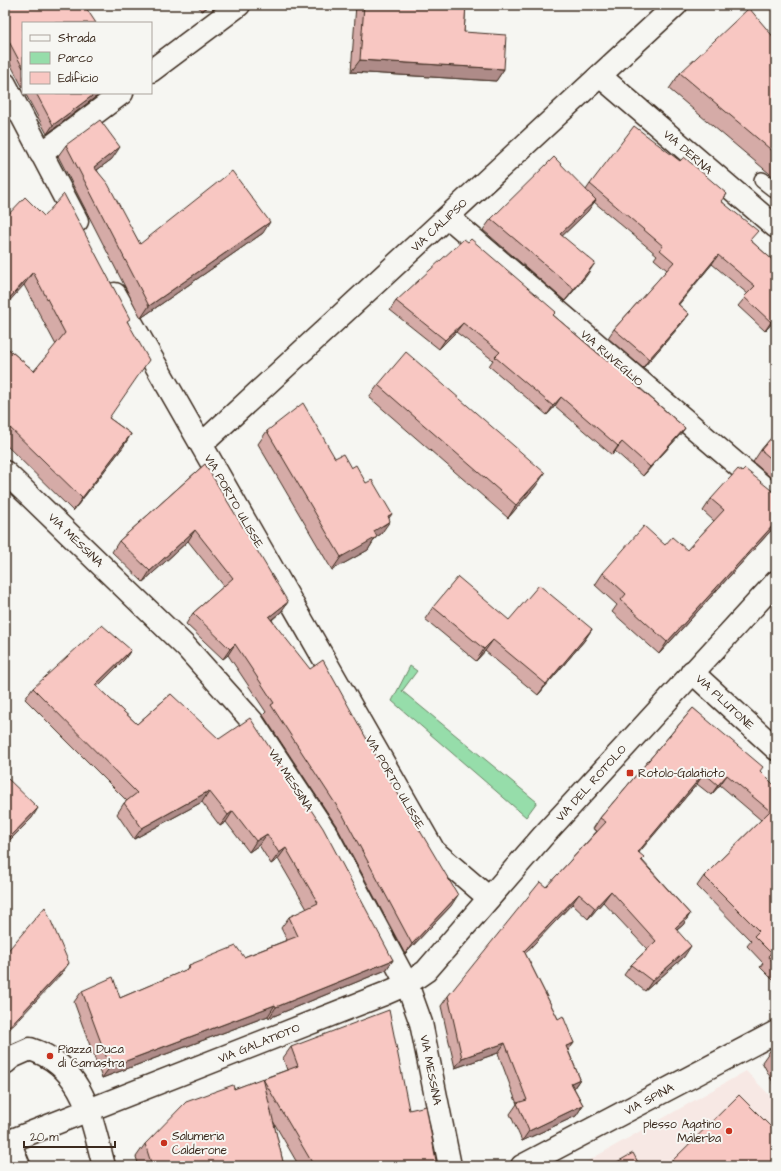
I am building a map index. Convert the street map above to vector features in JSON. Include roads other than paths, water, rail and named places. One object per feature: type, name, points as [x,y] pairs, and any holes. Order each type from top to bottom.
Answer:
[{"type":"street","points":[[152,70],[239,5]]},
{"type":"street","name":"VIA CALIPSO","points":[[202,444],[676,5]]},
{"type":"street","name":"VIA DERNA","points":[[600,76],[776,227]]},
{"type":"street","points":[[5,84],[86,238]]},
{"type":"street","points":[[41,154],[121,94]]},
{"type":"street","name":"VIA RUVEGLIO","points":[[448,217],[776,498]]},
{"type":"street","name":"VIA PORTO ULISSE","points":[[104,274],[130,323],[202,444],[434,851],[489,898]]},
{"type":"street","name":"VIA MESSINA","points":[[5,472],[186,648],[252,721],[326,833],[407,984],[421,1023],[450,1166]]},
{"type":"street","name":"VIA DEL ROTOLO","points":[[407,984],[426,971],[548,830],[776,582]]},
{"type":"street","name":"VIA PLUTONE","points":[[692,672],[776,750]]},
{"type":"street","name":"VIA GALATIOTO","points":[[6,1139],[112,1102],[407,984]]},
{"type":"street","name":"VIA SPINA","points":[[522,1166],[776,1032]]},
{"type":"street","points":[[5,1063],[12,1057],[30,1049],[43,1053],[56,1061],[69,1072],[89,1110],[104,1166]]},
{"type":"street","points":[[6,1139],[19,1166]]},
{"type":"lane","points":[[762,180],[776,191]]},
{"type":"place","name":"Rotolo-Galatioto","points":[[630,773]]},
{"type":"place","name":"Piazza Duca di Camastra","points":[[50,1056]]},
{"type":"place","name":"plesso Agatino Malerba","points":[[729,1131]]},
{"type":"place","name":"Salumeria Calderone","points":[[164,1143]]}]
